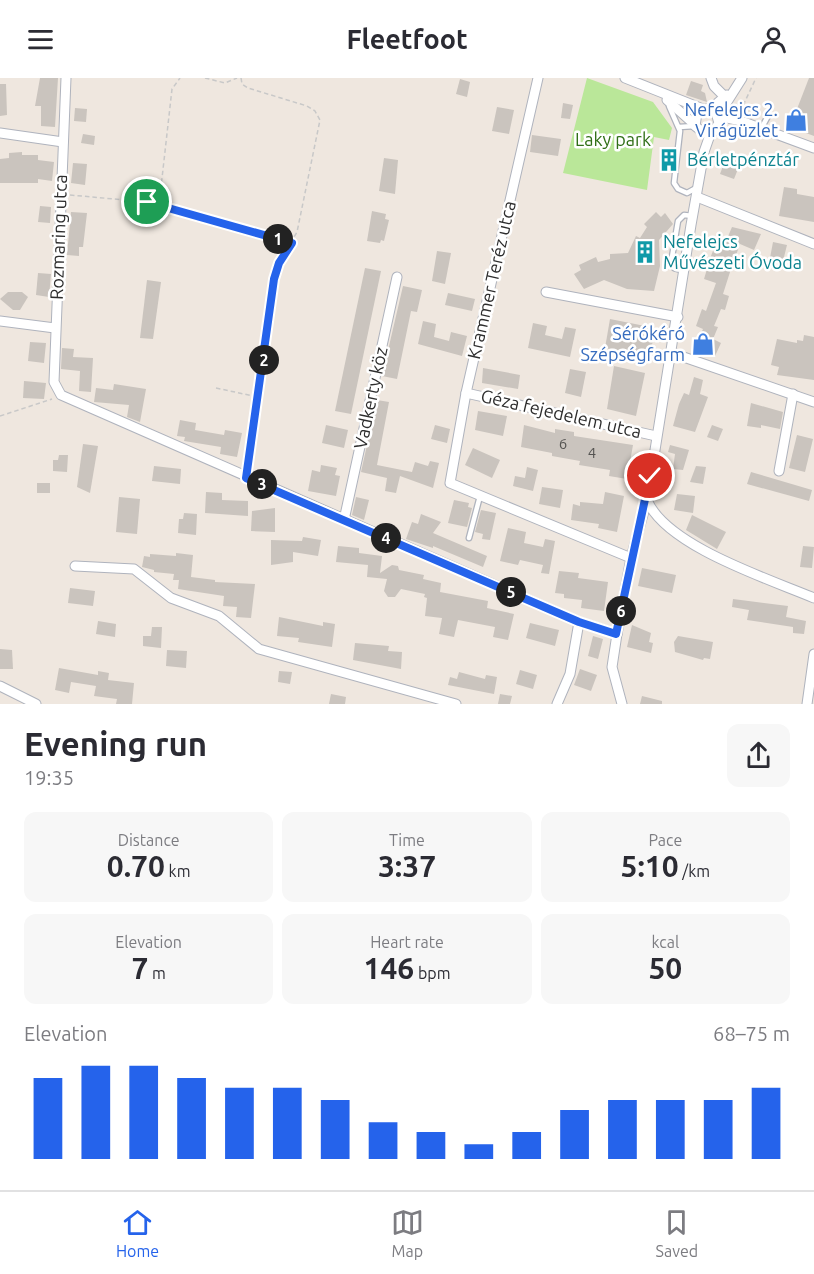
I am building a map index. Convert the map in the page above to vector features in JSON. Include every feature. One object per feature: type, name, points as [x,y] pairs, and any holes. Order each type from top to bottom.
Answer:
[{"type":"street","name":"Rozmaring utca","points":[[61,395],[54,382],[66,78]]},
{"type":"street","name":"Krammer Teréz utca","points":[[481,494],[450,483],[466,393],[538,78]]},
{"type":"street","points":[[625,78],[718,116],[742,118]]},
{"type":"street","points":[[711,78],[714,86],[728,96],[732,111],[742,118],[761,129],[814,148]]},
{"type":"street","points":[[622,704],[612,667],[616,634],[631,558],[646,500],[702,164],[718,116],[728,96],[741,79]]},
{"type":"street","points":[[656,90],[704,133],[742,118]]},
{"type":"street","points":[[702,164],[695,126],[697,114],[728,96]]},
{"type":"street","points":[[0,133],[63,142]]},
{"type":"street","points":[[697,197],[814,244]]},
{"type":"street","name":"Vadkerty köz","points":[[344,520],[397,277]]},
{"type":"street","points":[[546,292],[678,317]]},
{"type":"street","points":[[0,321],[55,328]]},
{"type":"street","points":[[672,353],[814,402]]},
{"type":"street","name":"Géza fejedelem utca","points":[[466,393],[656,436]]},
{"type":"street","points":[[778,471],[793,394]]},
{"type":"street","points":[[61,395],[579,622],[616,634]]},
{"type":"street","points":[[481,494],[631,558]]},
{"type":"street","points":[[646,500],[654,516],[682,537],[725,561],[814,598]]},
{"type":"street","points":[[75,566],[134,570],[171,598],[219,616],[259,649],[456,704]]},
{"type":"street","points":[[557,704],[570,674],[579,622]]},
{"type":"street","points":[[807,704],[814,654]]},
{"type":"street","points":[[0,686],[36,704]]},
{"type":"lane","points":[[665,98],[679,127],[680,141],[674,183],[678,189],[687,193],[695,190],[699,183]]},
{"type":"lane","points":[[761,129],[768,116]]},
{"type":"lane","points":[[679,127],[695,126]]},
{"type":"lane","points":[[685,271],[674,268],[671,262],[678,221],[684,215],[693,216]]},
{"type":"lane","points":[[469,538],[481,494]]},
{"type":"path","points":[[159,206],[172,89],[180,78]]},
{"type":"path","points":[[205,78],[225,84],[237,78]]},
{"type":"path","points":[[241,78],[242,84],[248,88],[307,106],[315,111],[320,120],[297,232],[279,263],[274,279],[246,478]]},
{"type":"path","points":[[742,118],[756,78]]},
{"type":"path","points":[[60,194],[159,206],[292,243]]},
{"type":"path","points":[[216,387],[259,397]]},
{"type":"path","points":[[0,416],[61,395]]},
{"type":"green space","name":"Laky park","points":[[587,78],[653,102],[672,128],[669,140],[654,137],[647,190],[563,173]]},
{"type":"building","points":[[40,78],[58,78],[55,127],[41,126],[41,106],[35,106]]},
{"type":"building","points":[[809,78],[814,78],[814,136],[790,127]]},
{"type":"building","points":[[460,79],[470,82],[467,97],[456,94]]},
{"type":"building","points":[[691,81],[703,85],[701,91],[705,93],[707,102],[686,95]]},
{"type":"building","points":[[0,84],[6,84],[7,115],[0,116]]},
{"type":"building","points":[[563,103],[573,105],[570,119],[561,118]]},
{"type":"building","points":[[497,107],[514,110],[509,134],[492,131]]},
{"type":"building","points":[[75,108],[87,109],[86,122],[74,121]]},
{"type":"building","points":[[83,134],[95,136],[94,145],[81,143]]},
{"type":"building","points":[[532,135],[561,139],[558,156],[530,152]]},
{"type":"building","points":[[22,152],[22,155],[38,155],[38,160],[54,162],[52,181],[38,179],[38,183],[0,183],[0,159],[9,158],[9,153]]},
{"type":"building","points":[[384,158],[398,160],[395,194],[379,191]]},
{"type":"building","points":[[726,158],[740,164],[734,179],[720,174]]},
{"type":"building","points":[[73,163],[87,164],[85,185],[71,183]]},
{"type":"building","points":[[784,187],[797,189],[797,194],[814,197],[814,222],[779,216]]},
{"type":"building","points":[[40,206],[51,207],[50,223],[38,222]]},
{"type":"building","points":[[372,211],[386,214],[385,219],[389,220],[384,241],[381,240],[380,243],[367,241]]},
{"type":"building","points":[[71,212],[87,213],[83,247],[79,247],[79,256],[67,255]]},
{"type":"building","name":"Nefelejcs Művészeti Óvoda","points":[[656,212],[661,217],[665,213],[673,224],[659,240],[660,266],[654,291],[627,289],[604,280],[584,289],[574,274],[581,270],[579,265],[596,257],[598,262],[610,259],[610,254],[628,253],[636,236],[640,238],[647,227],[644,224]]},
{"type":"building","points":[[732,227],[761,234],[754,250],[740,244],[723,294],[729,296],[725,310],[721,309],[714,326],[718,327],[713,339],[721,343],[715,356],[695,347],[703,329],[696,326],[702,309],[706,311],[716,283],[704,279],[711,256],[716,243],[724,246]]},
{"type":"building","points":[[773,242],[787,245],[783,261],[770,258]]},
{"type":"building","points":[[437,251],[451,253],[445,284],[432,281]]},
{"type":"building","points":[[365,268],[381,271],[351,414],[335,411]]},
{"type":"building","points":[[38,273],[51,274],[49,297],[36,295]]},
{"type":"building","points":[[147,280],[161,282],[153,339],[140,338]]},
{"type":"building","points":[[403,286],[422,290],[417,312],[411,311],[397,379],[382,376]]},
{"type":"building","points":[[8,292],[22,292],[28,297],[20,310],[13,310],[0,299]]},
{"type":"building","points":[[448,293],[475,299],[472,311],[445,305]]},
{"type":"building","points":[[610,319],[655,328],[650,357],[605,348]]},
{"type":"building","points":[[423,321],[436,324],[434,337],[449,341],[451,332],[467,336],[462,356],[418,344]]},
{"type":"building","points":[[533,323],[547,326],[545,335],[562,339],[565,327],[576,329],[570,357],[528,348]]},
{"type":"building","points":[[804,335],[814,337],[814,380],[777,375],[779,367],[771,365],[777,339],[797,343],[797,340],[803,341]]},
{"type":"building","points":[[30,342],[46,343],[44,363],[28,361]]},
{"type":"building","points":[[62,348],[74,349],[73,357],[93,358],[91,392],[79,391],[80,371],[61,369]]},
{"type":"building","points":[[614,366],[645,373],[636,416],[607,409]]},
{"type":"building","points":[[483,368],[520,375],[518,389],[482,383]]},
{"type":"building","points":[[570,369],[586,372],[581,397],[565,393]]},
{"type":"building","points":[[694,377],[703,380],[700,394],[708,397],[695,432],[673,426],[679,404],[684,393],[689,395]]},
{"type":"building","points":[[24,381],[46,383],[44,399],[23,398]]},
{"type":"building","points":[[114,384],[146,389],[140,422],[127,417],[129,405],[94,402],[96,388],[113,390]]},
{"type":"building","points":[[377,400],[389,402],[377,465],[412,472],[415,462],[428,466],[430,461],[439,463],[433,488],[400,476],[396,493],[385,491],[387,478],[361,472]]},
{"type":"building","points":[[751,403],[783,412],[780,429],[761,425],[761,428],[747,426]]},
{"type":"building","points":[[478,411],[507,416],[503,436],[475,430]]},
{"type":"building","points":[[180,420],[196,423],[195,430],[224,435],[225,430],[242,433],[237,457],[220,454],[221,447],[184,441],[185,437],[177,436]]},
{"type":"building","points":[[326,425],[348,430],[344,448],[322,443]]},
{"type":"building","points":[[435,425],[450,429],[447,443],[431,439]]},
{"type":"building","points":[[524,425],[555,433],[555,429],[574,432],[574,436],[633,445],[627,479],[609,476],[610,470],[579,465],[580,461],[521,447]]},
{"type":"building","points":[[712,425],[723,429],[718,441],[707,437]]},
{"type":"building","points":[[797,435],[813,439],[805,472],[789,468]]},
{"type":"building","points":[[83,444],[98,446],[90,493],[77,487]]},
{"type":"building","points":[[670,445],[689,450],[683,470],[673,469],[675,454],[668,452]]},
{"type":"building","points":[[473,448],[500,460],[492,478],[465,465]]},
{"type":"building","points":[[59,455],[68,455],[67,472],[53,471],[53,460],[58,460]]},
{"type":"building","points":[[321,465],[337,468],[335,475],[340,476],[336,496],[308,491],[312,470],[320,472]]},
{"type":"building","points":[[154,466],[181,469],[180,484],[152,481]]},
{"type":"building","points":[[696,466],[706,467],[703,484],[690,482]]},
{"type":"building","points":[[527,467],[538,470],[533,491],[513,486],[515,476],[525,478]]},
{"type":"building","points":[[751,472],[812,490],[809,501],[747,484]]},
{"type":"building","points":[[37,483],[50,483],[50,493],[37,493]]},
{"type":"building","points":[[542,487],[563,490],[560,508],[539,504]]},
{"type":"building","points":[[206,492],[222,493],[222,500],[248,501],[248,516],[205,513]]},
{"type":"building","points":[[605,492],[624,496],[617,532],[598,528],[599,524],[571,520],[573,504],[580,506],[580,502],[603,504]]},
{"type":"building","points":[[677,494],[695,496],[693,513],[674,510]]},
{"type":"building","points":[[119,497],[140,499],[137,534],[116,532]]},
{"type":"building","points":[[356,497],[369,500],[364,520],[352,515]]},
{"type":"building","points":[[454,500],[469,503],[468,507],[472,508],[467,527],[448,523]]},
{"type":"building","points":[[275,508],[275,532],[251,531],[252,511]]},
{"type":"building","points":[[481,510],[496,513],[490,540],[482,539],[483,534],[475,532]]},
{"type":"building","points":[[184,513],[197,514],[196,535],[178,533],[179,519],[183,519]]},
{"type":"building","points":[[421,514],[441,522],[433,533],[487,556],[483,567],[433,546],[433,548],[406,539],[412,522],[418,524]]},
{"type":"building","points":[[692,515],[726,532],[717,549],[686,530]]},
{"type":"building","points":[[508,528],[526,532],[524,543],[543,547],[545,539],[555,541],[549,574],[541,573],[543,565],[520,560],[518,565],[500,561]]},
{"type":"building","points":[[303,537],[321,540],[318,556],[293,552],[293,562],[271,565],[271,540],[302,541]]},
{"type":"building","points":[[338,546],[359,548],[359,553],[382,556],[380,573],[392,565],[398,566],[399,570],[424,575],[423,579],[441,583],[440,592],[488,601],[487,608],[514,614],[508,640],[493,637],[495,627],[458,620],[454,637],[439,634],[442,618],[425,616],[427,598],[424,597],[425,594],[401,589],[395,597],[388,597],[384,591],[387,579],[367,577],[368,565],[336,562]]},
{"type":"building","points":[[803,546],[814,547],[812,568],[800,567]]},
{"type":"building","points":[[176,553],[193,555],[191,577],[215,580],[215,582],[255,584],[251,618],[236,617],[237,607],[223,606],[224,596],[178,589],[179,580],[173,580],[174,574],[154,572],[154,570],[142,567],[144,556],[150,557],[150,554],[176,556]]},
{"type":"building","points":[[642,568],[676,575],[672,593],[638,586]]},
{"type":"building","points":[[559,571],[579,573],[578,578],[608,582],[604,611],[581,608],[582,600],[564,598],[564,594],[555,593]]},
{"type":"building","points":[[70,588],[95,591],[93,606],[68,603]]},
{"type":"building","points":[[733,599],[788,606],[786,617],[806,621],[804,634],[793,633],[793,627],[747,620],[749,610],[732,607]]},
{"type":"building","points":[[279,617],[323,626],[323,622],[335,624],[332,647],[298,642],[299,638],[277,636]]},
{"type":"building","points":[[98,621],[116,624],[115,637],[96,634]]},
{"type":"building","points":[[530,623],[559,630],[555,646],[526,638]]},
{"type":"building","points":[[632,625],[651,633],[649,642],[653,643],[651,653],[627,647]]},
{"type":"building","points":[[152,627],[162,627],[161,648],[143,646],[143,636],[151,636]]},
{"type":"building","points":[[593,636],[603,639],[598,659],[588,656]]},
{"type":"building","points":[[678,636],[713,642],[710,659],[704,658],[703,660],[675,652],[674,642]]},
{"type":"building","points":[[355,643],[389,646],[388,651],[402,652],[401,669],[353,660]]},
{"type":"building","points":[[0,649],[12,650],[13,669],[0,669]]},
{"type":"building","points":[[167,650],[187,651],[186,668],[166,666]]},
{"type":"building","points":[[59,668],[98,675],[98,671],[109,673],[108,680],[134,683],[132,704],[116,704],[117,699],[94,696],[96,686],[71,682],[69,693],[55,690]]},
{"type":"building","points":[[580,669],[597,675],[591,691],[574,685]]},
{"type":"building","points":[[520,670],[537,675],[533,689],[516,684]]},
{"type":"building","points":[[279,671],[292,672],[290,684],[278,682]]},
{"type":"building","points":[[459,672],[485,679],[486,675],[497,677],[494,694],[448,685],[450,677],[457,679]]},
{"type":"building","points":[[331,694],[346,697],[345,704],[329,704]]},
{"type":"building","points":[[500,694],[512,696],[510,704],[498,704]]},
{"type":"building","points":[[642,696],[662,701],[662,704],[640,704]]},
{"type":"place","name":"Nefelejcs 2. Virágüzlet","points":[[796,120]]},
{"type":"place","name":"Bérletpénztár","points":[[669,160]]},
{"type":"place","name":"Nefelejcs Művészeti Óvoda","points":[[645,252]]},
{"type":"place","name":"Sérókéró Szépségfarm","points":[[703,344]]},
{"type":"route","points":[[147,202],[292,243],[279,263],[274,279],[246,478],[579,622],[616,634],[650,476]]}]
